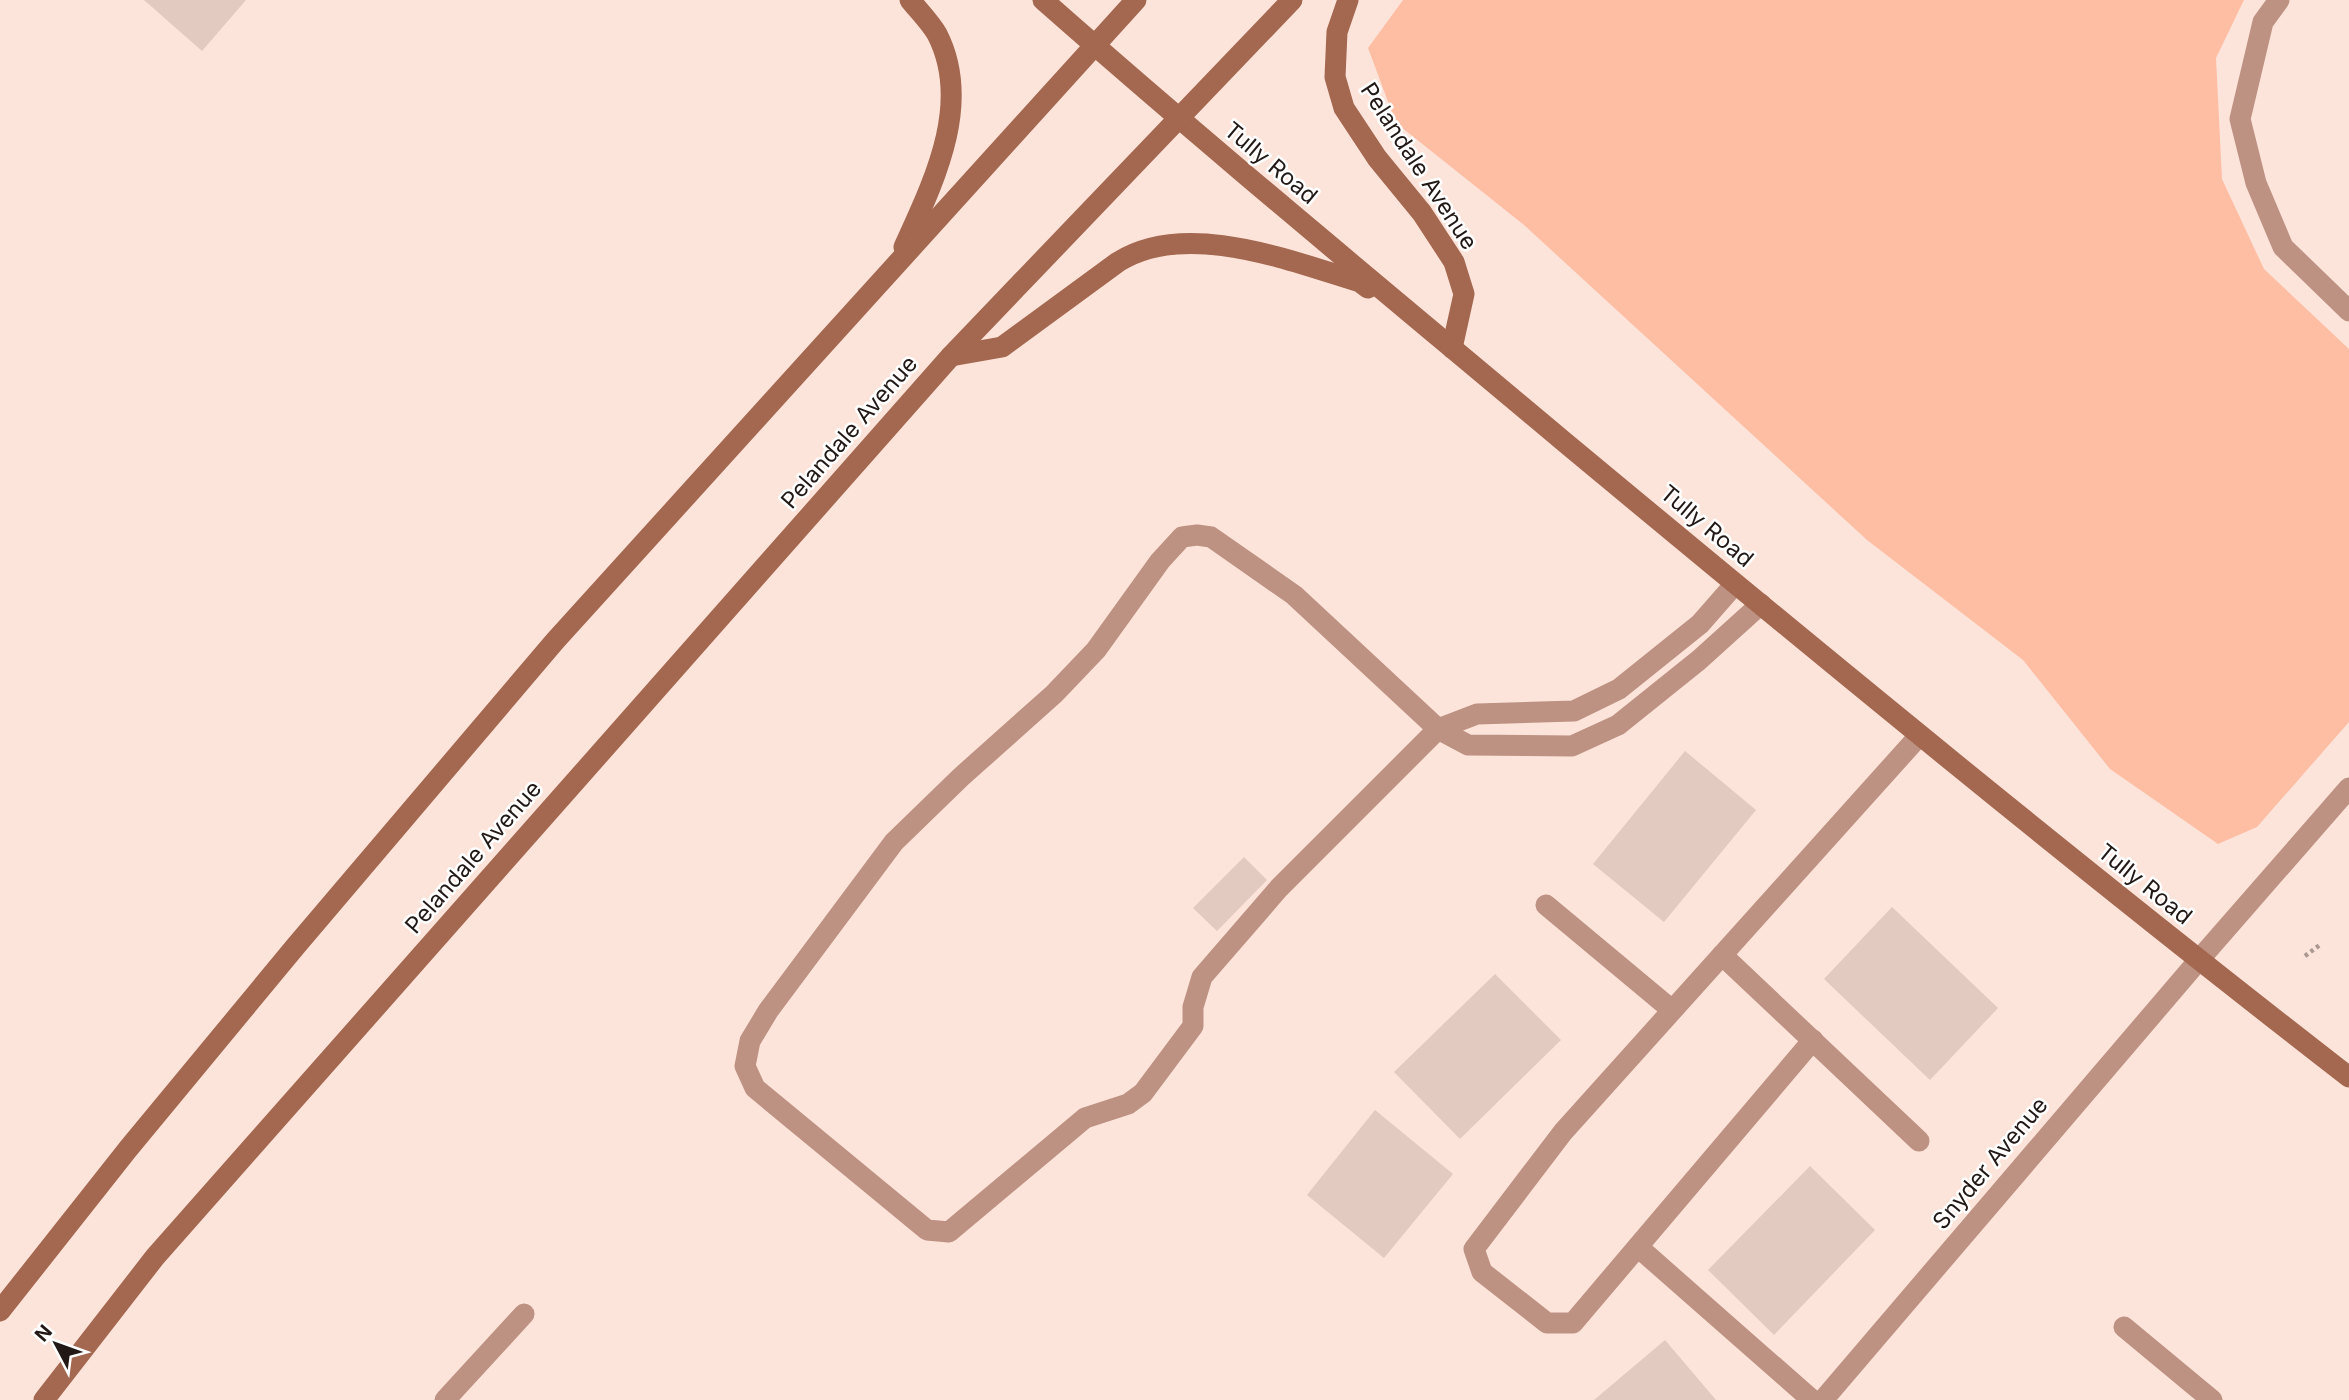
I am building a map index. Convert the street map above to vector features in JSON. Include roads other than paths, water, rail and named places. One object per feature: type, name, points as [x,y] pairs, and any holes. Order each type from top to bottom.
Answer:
[{"type":"main road","points":[[895,266],[925,200],[950,128],[951,114],[949,77],[942,46],[936,33],[910,0]]},
{"type":"main road","name":"Tully Road","points":[[1043,0],[1179,120],[1919,736],[2198,961],[2349,1077]]},
{"type":"main road","points":[[0,1311],[128,1149],[555,641],[1136,0]]},
{"type":"main road","name":"Pelandale Avenue","points":[[44,1400],[155,1257],[951,356],[1292,0]]},
{"type":"main road","name":"Pelandale Avenue","points":[[951,356],[1002,347],[1131,253],[1179,244],[1225,245],[1280,257],[1360,282],[1452,348],[1464,294],[1454,261],[1422,214],[1377,158],[1344,108],[1335,77],[1337,32],[1348,0]]},
{"type":"street","points":[[2279,0],[2263,22],[2240,119],[2256,183],[2283,247],[2349,311]]},
{"type":"street","points":[[1735,584],[1700,624],[1619,689],[1574,711],[1477,714],[1438,729],[1279,888],[1202,977],[1193,1007],[1193,1026],[1143,1093],[1128,1104],[1085,1118],[949,1232],[927,1230],[755,1088],[745,1066],[750,1041],[768,1011],[894,842],[961,776],[1054,694],[1096,650],[1160,561],[1182,537],[1211,537],[1294,595],[1438,729],[1468,745],[1573,746],[1618,725],[1699,660],[1761,604]]},
{"type":"street","points":[[1813,1040],[1573,1323],[1547,1323],[1482,1272],[1474,1249],[1563,1132],[1919,736]]},
{"type":"street","name":"Snyder Avenue","points":[[1823,1400],[2349,788]]},
{"type":"street","points":[[1546,905],[1672,1010]]},
{"type":"street","points":[[1722,955],[1919,1141]]},
{"type":"street","points":[[1637,1247],[1812,1400]]},
{"type":"street","points":[[444,1400],[524,1314]]},
{"type":"street","points":[[2124,1327],[2212,1400]]}]
